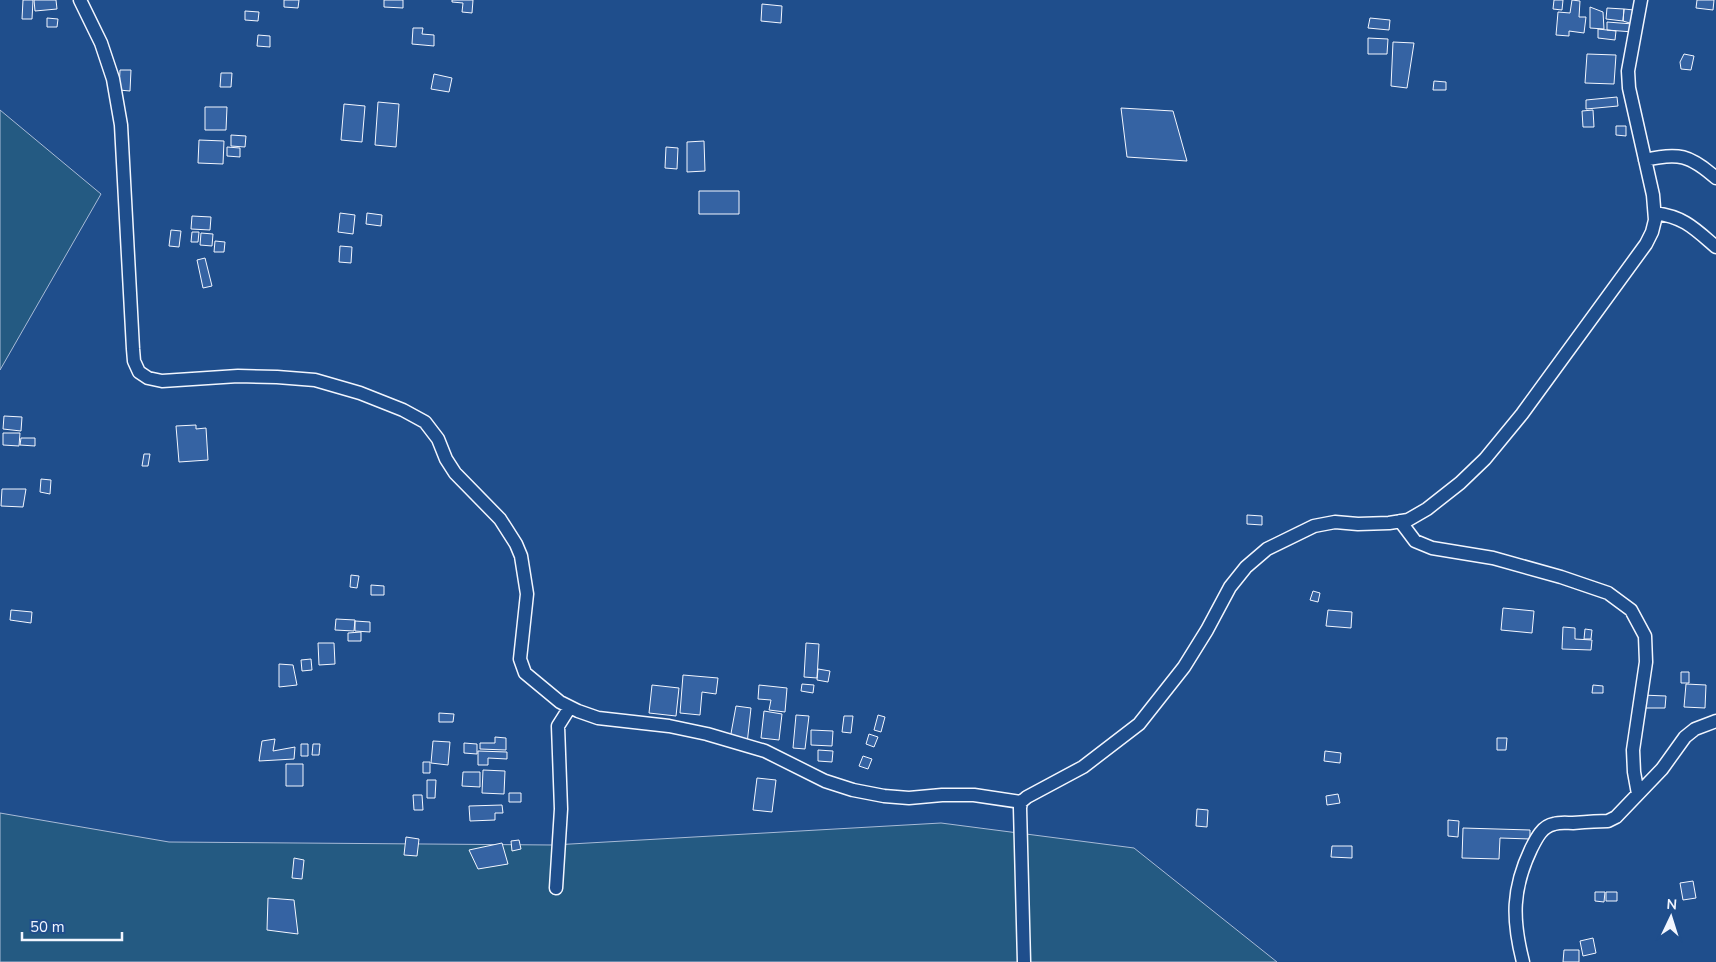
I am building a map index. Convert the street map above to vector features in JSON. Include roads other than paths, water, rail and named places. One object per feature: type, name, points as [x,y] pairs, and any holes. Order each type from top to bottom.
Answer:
[{"type":"street","points":[[80,0],[104,52],[112,79],[121,125],[133,349],[134,361],[139,372],[148,378],[162,381],[238,376],[315,380],[360,393],[403,410],[425,422],[438,439],[446,459],[455,473],[500,520],[516,544],[521,556],[526,594],[520,659],[525,673],[560,702],[570,707],[598,718],[669,726],[707,734],[766,751],[825,781],[852,790],[908,798],[974,795],[1021,802]]},
{"type":"street","points":[[1024,962],[1021,802],[1083,767],[1139,724],[1184,667],[1230,587],[1246,567],[1267,549],[1314,526],[1335,522],[1358,524],[1408,520],[1444,496],[1485,459],[1516,422],[1646,244],[1655,220],[1650,159],[1629,88],[1628,72],[1641,0]]},
{"type":"street","points":[[1650,159],[1674,155],[1692,160],[1706,168],[1716,178]]},
{"type":"street","points":[[1655,213],[1672,216],[1686,222],[1716,247]]},
{"type":"street","points":[[1400,521],[1415,541],[1432,548],[1493,558],[1561,577],[1608,593],[1631,610],[1644,636],[1646,662],[1633,750],[1638,794]]},
{"type":"street","points":[[556,888],[561,809],[558,726],[570,707]]},
{"type":"street","points":[[1523,962],[1516,921],[1515,902],[1517,884],[1537,838],[1545,828],[1554,824],[1616,818],[1662,769],[1685,737],[1695,729],[1716,721]]}]
